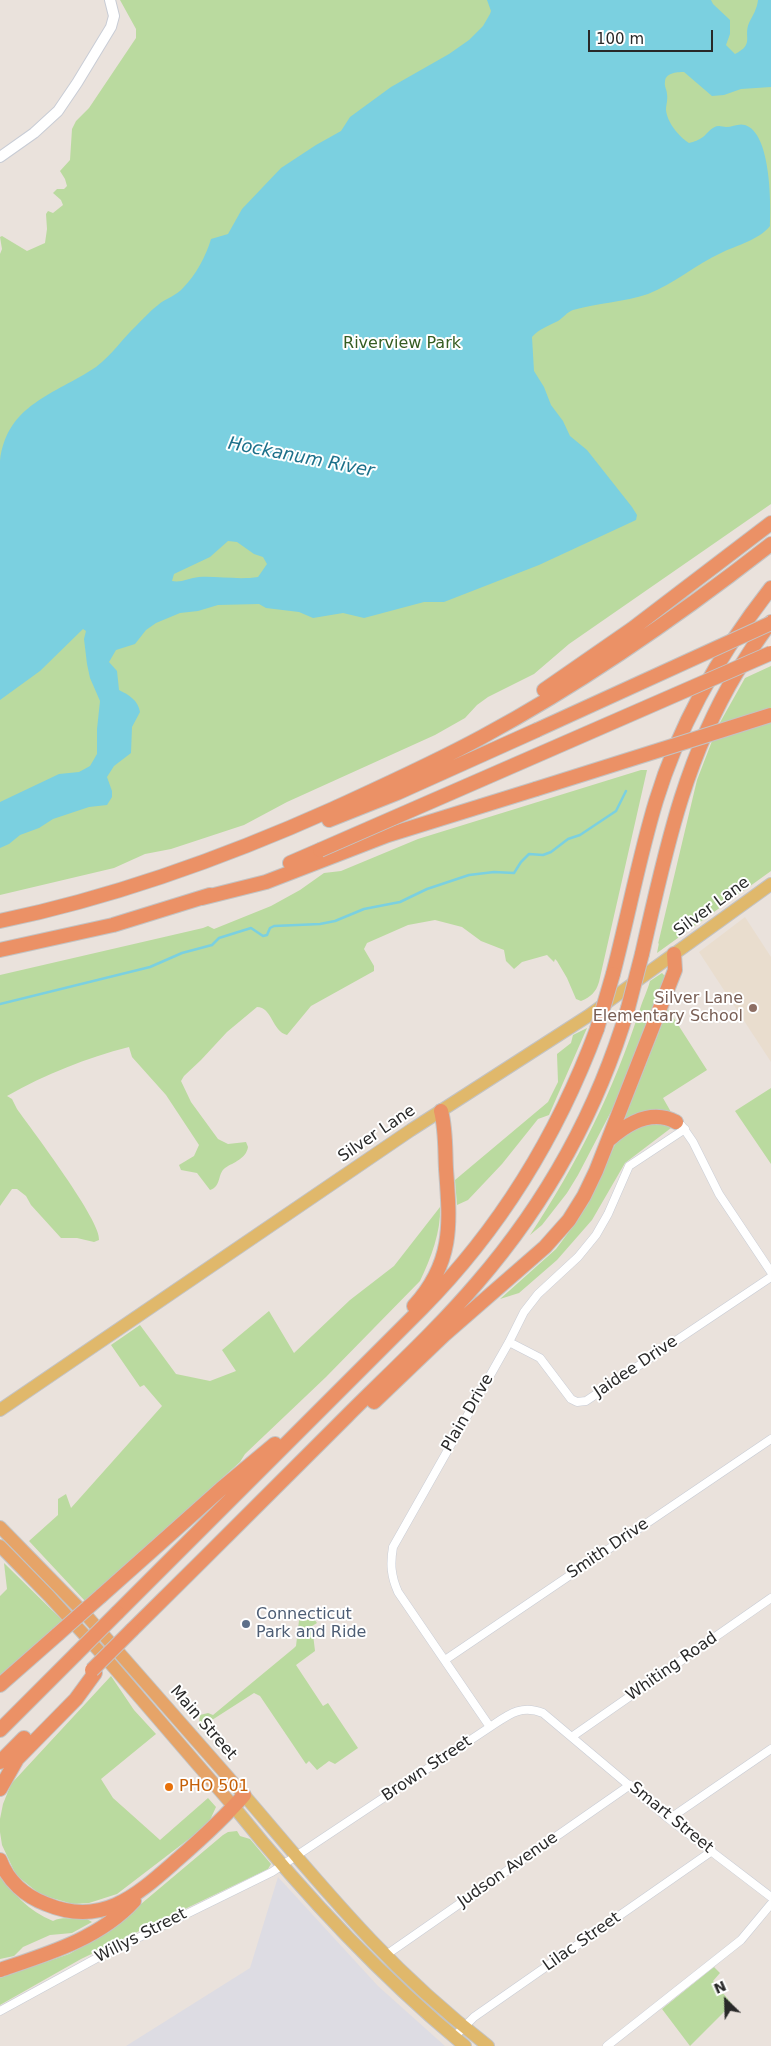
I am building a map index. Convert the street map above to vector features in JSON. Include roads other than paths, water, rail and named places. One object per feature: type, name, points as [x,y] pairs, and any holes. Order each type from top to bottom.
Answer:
[{"type":"highway","points":[[483,737],[530,700],[620,638],[771,523]]},
{"type":"highway","points":[[228,853],[350,801],[483,737],[542,703],[634,644],[695,602],[771,544]]},
{"type":"highway","points":[[0,1730],[449,1281],[503,1213],[553,1130],[574,1087],[597,1029],[614,974],[656,801],[676,744],[702,689],[718,662],[771,588]]},
{"type":"highway","points":[[0,920],[122,890],[374,803],[771,622]]},
{"type":"highway","points":[[0,1762],[93,1672],[111,1651],[457,1306],[516,1234],[550,1183],[579,1130],[607,1067],[628,1008],[674,818],[695,756],[725,694],[751,650],[771,622]]},
{"type":"highway","points":[[322,855],[771,653]]},
{"type":"highway","points":[[0,950],[113,925],[202,898],[322,855],[771,715]]},
{"type":"highway","points":[[282,1481],[332,1444],[439,1341],[554,1238],[584,1196],[608,1142],[675,970],[674,954]]},
{"type":"highway","points":[[359,1371],[387,1333],[422,1296],[435,1278],[445,1254],[449,1218],[444,1129],[440,1111]]},
{"type":"highway","points":[[608,1142],[623,1128],[643,1119],[660,1117],[680,1125]]},
{"type":"highway","points":[[0,1686],[221,1489],[328,1402]]},
{"type":"highway","name":"Main Street","points":[[0,1527],[86,1615],[244,1795]]},
{"type":"highway","name":"Main Street","points":[[0,1546],[62,1609],[234,1807]]},
{"type":"highway","points":[[0,1789],[17,1759],[76,1699],[93,1672]]},
{"type":"highway","points":[[169,1730],[181,1723]]},
{"type":"highway","points":[[0,1860],[12,1881],[27,1894],[43,1903],[64,1910],[82,1912],[105,1909],[122,1903],[142,1890],[204,1836],[244,1795]]},
{"type":"highway","points":[[0,1970],[63,1947],[92,1934],[124,1911],[142,1890]]},
{"type":"main road","name":"Silver Lane","points":[[0,1410],[440,1111],[588,1016],[771,884]]},
{"type":"main road","name":"Main Street","points":[[244,1795],[386,1955],[464,2027],[488,2046]]},
{"type":"main road","name":"Main Street","points":[[234,1807],[283,1865],[379,1969],[465,2046]]},
{"type":"main road","points":[[260,1838],[272,1828]]},
{"type":"street","points":[[0,157],[34,133],[58,110],[77,84],[108,33],[114,16],[110,0]]},
{"type":"street","points":[[680,1125],[693,1142],[720,1194],[771,1272]]},
{"type":"street","name":"Plain Drive","points":[[490,1727],[398,1592],[392,1578],[390,1562],[392,1547],[509,1342],[524,1312],[538,1294],[578,1257],[596,1235],[608,1214],[629,1166],[680,1125]]},
{"type":"street","name":"Jaidee Drive","points":[[509,1342],[540,1358],[571,1400],[577,1402],[586,1401],[771,1277]]},
{"type":"street","name":"Smith Drive","points":[[445,1660],[771,1438]]},
{"type":"street","name":"Whiting Road","points":[[573,1736],[771,1598]]},
{"type":"street","name":"Brown Street","points":[[283,1865],[490,1727],[522,1709],[533,1709],[543,1713],[573,1736]]},
{"type":"street","name":"Smart Street","points":[[573,1736],[669,1819],[771,1897]]},
{"type":"street","points":[[669,1819],[771,1749]]},
{"type":"street","name":"Judson Avenue","points":[[386,1955],[630,1785]]},
{"type":"street","name":"Lilac Street","points":[[454,2037],[474,2017],[712,1851]]},
{"type":"street","name":"Willys Street","points":[[0,2010],[75,1969],[283,1865]]},
{"type":"street","points":[[607,2046],[741,1940],[771,1904]]},
{"type":"water","name":"Hockanum River","points":[[487,0],[711,0],[730,20],[730,34],[726,45],[735,54],[745,47],[747,43],[747,28],[758,0],[771,0],[771,87],[741,89],[724,95],[712,96],[684,72],[674,73],[665,79],[667,115],[678,133],[689,143],[701,138],[717,126],[745,125],[754,131],[765,154],[768,170],[770,226],[754,239],[711,258],[658,290],[639,297],[573,310],[532,337],[534,371],[544,387],[551,405],[563,421],[570,436],[587,450],[632,507],[637,515],[636,520],[539,565],[444,602],[424,602],[364,618],[343,613],[313,618],[299,612],[266,608],[259,604],[218,605],[198,611],[180,613],[156,623],[146,630],[135,644],[116,650],[109,662],[117,671],[119,690],[135,701],[140,712],[132,727],[131,753],[114,766],[107,777],[112,797],[107,805],[89,807],[53,819],[39,828],[20,835],[9,844],[0,848],[0,802],[59,774],[79,772],[90,766],[97,754],[100,701],[90,678],[84,639],[86,631],[83,629],[40,671],[0,700],[0,461],[4,442],[12,426],[35,403],[96,367],[152,310],[180,291],[200,265],[211,239],[228,234],[242,209],[281,168],[341,131],[350,117],[391,87],[449,54],[469,40],[483,26],[491,11]],"holes":[[[228,541],[237,542],[254,554],[263,557],[267,564],[258,577],[199,577],[172,581],[174,574],[210,557]]]},
{"type":"waterway","points":[[0,1004],[150,967],[182,953],[212,945],[219,938],[251,928],[263,936],[267,935],[270,928],[274,926],[320,924],[335,921],[364,909],[400,902],[427,889],[469,875],[494,872],[514,873],[529,854],[543,855],[551,852],[568,839],[580,835],[616,811],[626,791]]},
{"type":"place","name":"Silver Lane Elementary School","points":[[753,1008]]},
{"type":"place","name":"Connecticut Park and Ride","points":[[246,1624]]},
{"type":"place","name":"PHO 501","points":[[169,1787]]},
{"type":"park label","name":"Riverview Park","points":[[402,344]]}]
